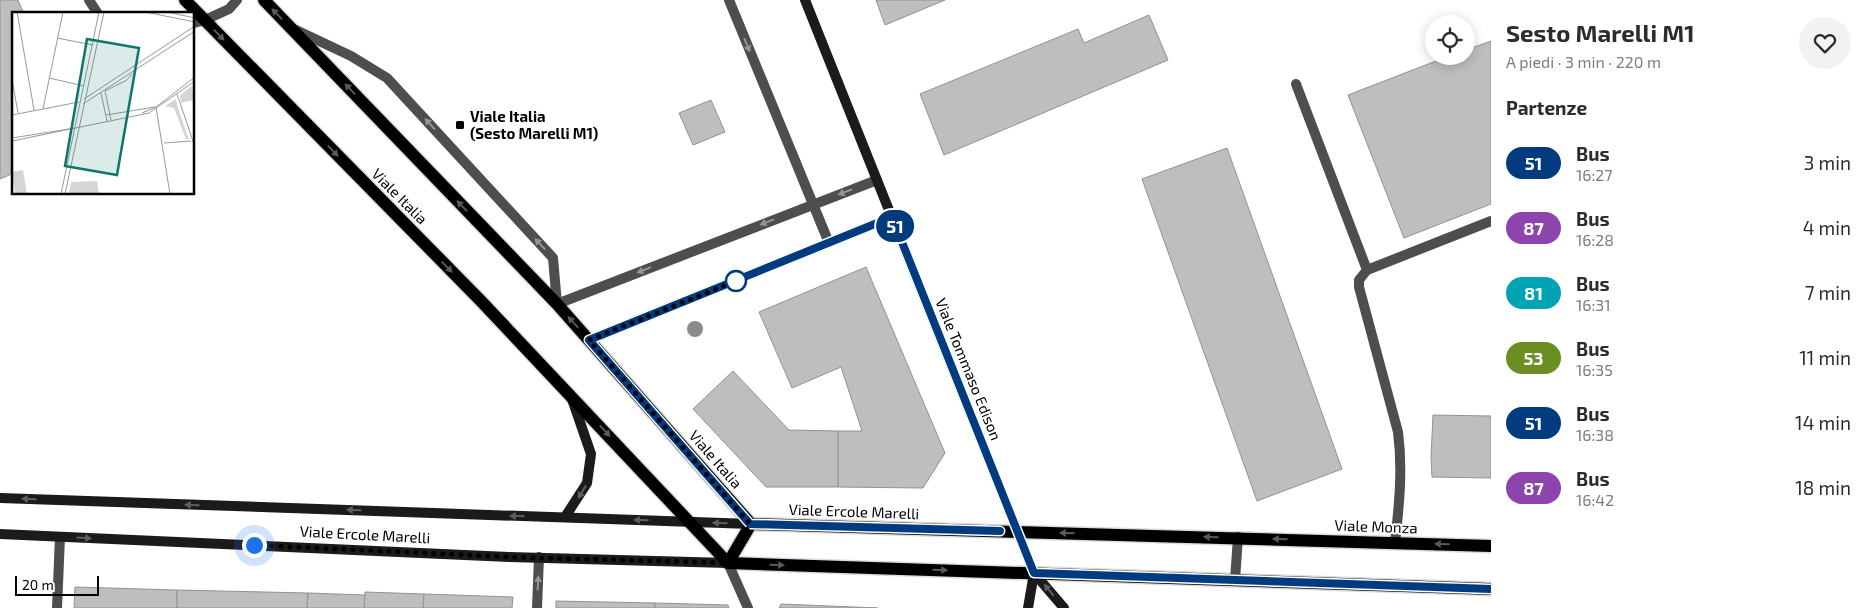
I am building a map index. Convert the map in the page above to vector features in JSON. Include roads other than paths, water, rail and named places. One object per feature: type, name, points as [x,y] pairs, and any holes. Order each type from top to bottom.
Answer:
[{"type":"main road","name":"Viale Italia","points":[[185,0],[193,12]]},
{"type":"main road","name":"Viale Italia","points":[[264,0],[557,304],[750,524]]},
{"type":"main road","name":"Viale Tommaso Edison","points":[[805,0],[1018,532]]},
{"type":"main road","name":"Viale Italia","points":[[199,22],[480,300],[689,522]]},
{"type":"main road","name":"Viale Italia","points":[[565,517],[587,483],[591,454],[571,395]]},
{"type":"main road","name":"Viale Ercole Marelli","points":[[0,498],[750,524],[1260,538]]},
{"type":"main road","points":[[689,522],[728,563],[750,524]]},
{"type":"main road","points":[[1018,532],[1034,573],[1064,608]]},
{"type":"main road","name":"Viale Ercole Marelli","points":[[0,534],[668,562],[1491,589]]},
{"type":"main road","name":"Viale Monza","points":[[1260,538],[1491,546]]},
{"type":"main road","points":[[1028,608],[1034,573]]},
{"type":"street","points":[[89,0],[97,12]]},
{"type":"street","points":[[199,22],[229,9],[237,0]]},
{"type":"street","points":[[729,0],[829,243]]},
{"type":"street","name":"Viale Italia","points":[[291,28],[351,56],[387,78],[553,258],[557,304]]},
{"type":"street","points":[[1296,84],[1367,270]]},
{"type":"street","points":[[557,304],[877,180]]},
{"type":"street","points":[[589,340],[892,217]]},
{"type":"street","points":[[1395,543],[1400,494],[1399,444],[1396,421],[1359,286],[1359,280],[1367,270],[1491,221]]},
{"type":"street","points":[[57,608],[60,536]]},
{"type":"street","points":[[1235,580],[1238,537]]},
{"type":"street","points":[[537,608],[540,557]]},
{"type":"street","points":[[728,563],[748,608]]},
{"type":"place","name":"Viale Italia (Sesto Marelli M1)","points":[[460,125]]}]
